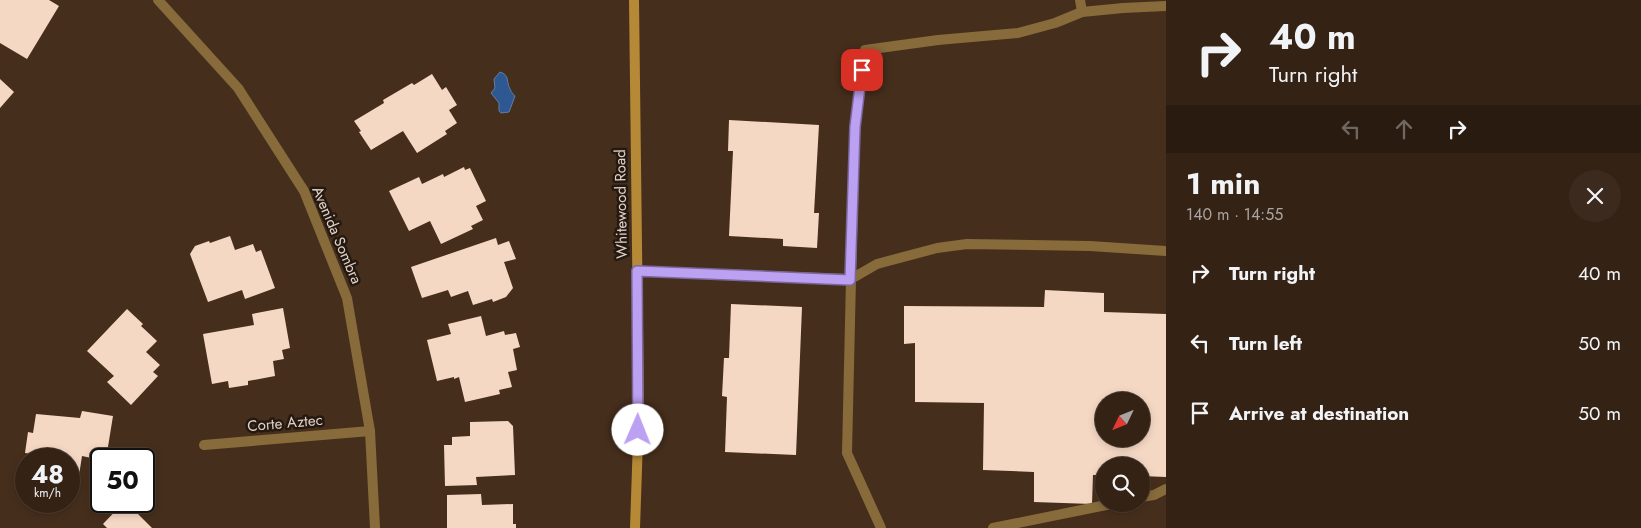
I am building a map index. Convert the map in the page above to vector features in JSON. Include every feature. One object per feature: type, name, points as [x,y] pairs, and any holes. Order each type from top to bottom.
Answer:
[{"type":"main road","name":"Whitewood Road","points":[[634,0],[639,410],[635,528]]},
{"type":"street","name":"Avenida Sombra","points":[[158,0],[238,88],[304,191],[347,298],[370,431],[376,528]]},
{"type":"street","points":[[1080,0],[1082,12]]},
{"type":"street","points":[[882,528],[848,453],[850,280],[855,127],[865,50],[938,40],[1018,33],[1055,23],[1082,12],[1123,4],[1166,6]]},
{"type":"street","points":[[637,271],[850,280],[877,264],[937,248],[967,244],[1090,246],[1166,251]]},
{"type":"street","name":"Corte Aztec","points":[[204,445],[370,431]]},
{"type":"street","points":[[1150,496],[1166,489]]},
{"type":"street","points":[[993,528],[1095,507]]},
{"type":"water","points":[[500,72],[507,77],[510,90],[515,96],[509,112],[501,113],[499,111],[499,103],[491,93],[495,88],[494,79]]},
{"type":"building","points":[[0,0],[49,0],[59,6],[27,59],[0,43]]},
{"type":"building","points":[[432,74],[442,90],[446,87],[457,105],[449,110],[457,123],[445,131],[447,134],[417,153],[403,131],[371,150],[354,121],[384,103],[383,100]]},
{"type":"building","points":[[0,79],[14,92],[0,108]]},
{"type":"building","points":[[729,120],[819,125],[814,213],[819,213],[817,248],[783,246],[783,239],[729,236],[733,151],[728,151]]},
{"type":"building","points":[[464,167],[465,170],[470,168],[486,201],[476,206],[483,220],[471,226],[473,229],[441,244],[430,221],[409,231],[389,191],[419,177],[422,184],[443,174],[444,177]]},
{"type":"building","points":[[230,236],[235,250],[253,244],[256,252],[261,250],[275,288],[245,299],[242,290],[208,302],[190,254],[195,246]]},
{"type":"building","points":[[496,238],[498,245],[509,241],[516,259],[504,262],[513,288],[506,297],[493,302],[492,299],[473,305],[468,291],[451,297],[448,290],[422,298],[411,267]]},
{"type":"building","points":[[1045,290],[1104,293],[1104,312],[1166,314],[1166,477],[1150,476],[1150,457],[1095,457],[1092,504],[1034,502],[1034,472],[983,470],[984,403],[915,402],[915,343],[904,344],[904,306],[1044,307]]},
{"type":"building","points":[[731,304],[802,307],[796,455],[725,452],[727,397],[722,396],[724,358],[729,358]]},
{"type":"building","points":[[283,308],[290,348],[282,350],[284,359],[273,361],[275,376],[248,381],[248,385],[229,388],[228,381],[212,384],[203,334],[254,325],[252,314]]},
{"type":"building","points":[[127,309],[157,341],[146,352],[160,365],[153,372],[158,376],[131,405],[107,382],[114,376],[87,351]]},
{"type":"building","points":[[481,316],[486,336],[504,331],[505,335],[516,333],[520,347],[513,349],[517,370],[508,372],[512,387],[499,390],[500,394],[465,402],[459,377],[437,381],[427,340],[451,334],[448,324]]},
{"type":"building","points":[[82,411],[113,416],[108,448],[90,448],[90,458],[82,456],[80,469],[80,448],[26,448],[28,432],[33,433],[36,414],[80,418]]},
{"type":"building","points":[[508,421],[513,426],[515,475],[476,477],[477,485],[445,486],[444,445],[452,445],[452,437],[470,436],[470,422]]},
{"type":"building","points":[[481,494],[482,505],[513,504],[513,524],[516,524],[516,528],[447,528],[447,495]]},
{"type":"building","points":[[114,513],[137,513],[152,528],[107,528],[103,524]]},
{"type":"route","points":[[638,430],[637,271],[850,280],[855,127],[862,70]]}]
